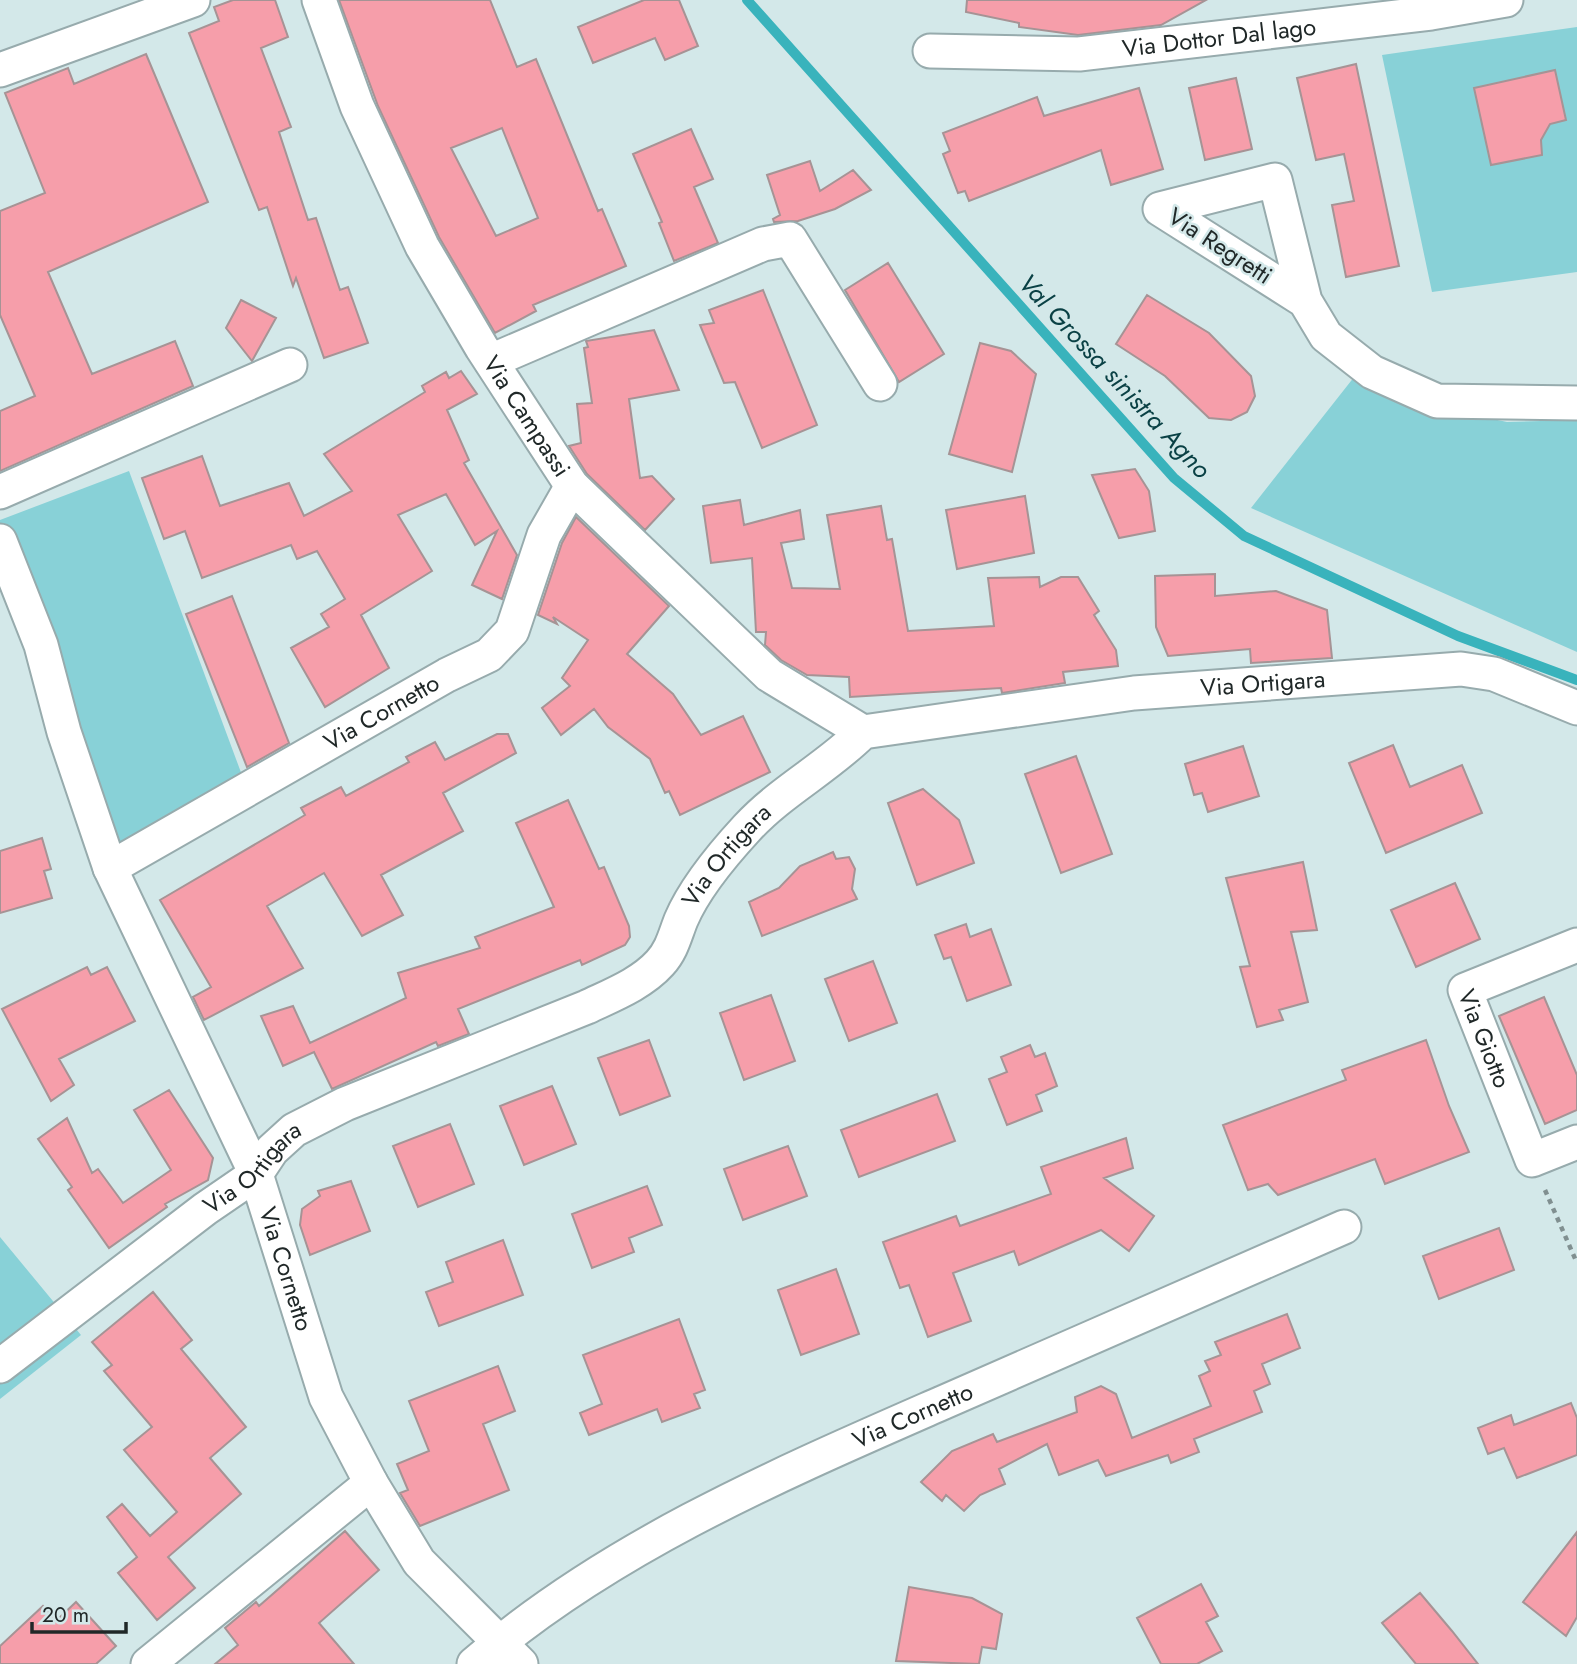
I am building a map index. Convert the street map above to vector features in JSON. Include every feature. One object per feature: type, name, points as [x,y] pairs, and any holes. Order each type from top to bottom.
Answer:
[{"type":"street","points":[[0,69],[193,0]]},
{"type":"street","name":"Via Campassi","points":[[319,0],[357,106],[422,246],[491,361],[572,486],[769,675],[863,732]]},
{"type":"street","name":"Via Dottor Dal lago","points":[[930,51],[1079,54],[1431,13],[1506,0]]},
{"type":"street","points":[[491,361],[763,244],[790,239],[880,384]]},
{"type":"street","points":[[1305,301],[1326,336],[1372,372],[1437,401],[1577,402]]},
{"type":"street","points":[[0,492],[290,365]]},
{"type":"street","name":"Via Cornetto","points":[[110,868],[447,675],[489,655],[512,631],[544,534],[572,486]]},
{"type":"street","name":"Via Cornetto","points":[[0,541],[41,645],[64,732],[110,868],[256,1174],[326,1397],[371,1483],[419,1562],[510,1653]]},
{"type":"street","name":"Via Ortigara","points":[[0,1366],[205,1209],[256,1174],[272,1150],[315,1118],[587,1007],[625,989],[650,972],[662,961],[674,943],[681,919],[701,887],[749,826],[774,802],[831,761],[863,732],[1134,693],[1461,669],[1494,674],[1577,708]]},
{"type":"street","name":"Via Giotto","points":[[1532,1160],[1465,989],[1577,945]]},
{"type":"street","points":[[1532,1160],[1577,1142]]},
{"type":"street","name":"Via Cornetto","points":[[474,1664],[510,1653],[664,1533],[837,1449],[1344,1227]]},
{"type":"street","points":[[148,1664],[371,1483]]},
{"type":"path","points":[[1532,1160],[1577,1263]]},
{"type":"shaded area","points":[[1577,27],[1577,272],[1432,292],[1382,55]]},
{"type":"shaded area","points":[[1362,367],[1441,408],[1507,422],[1577,420],[1577,652],[1251,508]]},
{"type":"shaded area","points":[[129,471],[249,794],[116,876],[0,565],[0,520]]},
{"type":"shaded area","points":[[0,1237],[81,1335],[0,1399]]},
{"type":"building","points":[[233,0],[275,0],[288,37],[261,48],[291,127],[279,132],[308,220],[316,218],[340,290],[348,287],[368,343],[324,358],[296,278],[293,286],[267,207],[259,210],[189,33],[219,21],[214,7]]},
{"type":"building","points":[[339,0],[490,0],[517,67],[536,59],[598,211],[602,209],[626,266],[533,305],[536,311],[495,333],[439,237],[378,106]],"holes":[[[502,128],[538,218],[496,236],[451,148]]]},
{"type":"building","points":[[644,0],[679,0],[698,46],[665,60],[655,38],[593,63],[578,27]]},
{"type":"building","points":[[967,0],[1206,0],[1161,25],[1078,35],[1019,27],[1019,23],[966,12]]},
{"type":"building","points":[[146,54],[208,202],[48,272],[92,374],[175,341],[193,386],[0,471],[0,411],[35,396],[0,315],[0,211],[45,193],[5,93],[68,68],[74,84]]},
{"type":"building","points":[[1356,64],[1399,266],[1346,277],[1332,205],[1354,201],[1344,154],[1316,160],[1297,78]]},
{"type":"building","points":[[1555,70],[1566,120],[1550,124],[1541,140],[1542,155],[1491,165],[1474,88]]},
{"type":"building","points":[[1236,78],[1252,149],[1205,160],[1189,88]]},
{"type":"building","points":[[1139,88],[1163,169],[1111,185],[1101,150],[969,201],[965,191],[958,193],[943,154],[950,151],[943,133],[1037,97],[1044,116]]},
{"type":"building","points":[[691,129],[713,179],[694,187],[718,243],[674,261],[659,223],[662,222],[633,154]]},
{"type":"building","points":[[810,161],[820,191],[853,170],[871,190],[835,209],[798,221],[774,222],[773,219],[780,215],[767,175]]},
{"type":"building","points":[[888,263],[944,354],[899,382],[845,290]]},
{"type":"building","points":[[763,290],[817,425],[762,448],[735,382],[724,383],[700,325],[714,323],[709,310]]},
{"type":"building","points":[[1147,295],[1209,333],[1251,376],[1255,396],[1247,412],[1231,420],[1209,418],[1165,376],[1116,344]]},
{"type":"building","points":[[241,300],[276,318],[252,361],[226,328]]},
{"type":"building","points":[[654,330],[679,390],[629,399],[640,478],[652,476],[674,499],[645,530],[587,474],[569,446],[581,443],[577,404],[592,403],[584,348],[588,347],[586,341]]},
{"type":"building","points":[[980,343],[1011,351],[1036,374],[1012,472],[949,454]]},
{"type":"building","points":[[461,371],[477,394],[447,410],[469,460],[464,463],[517,555],[502,599],[472,585],[497,531],[475,545],[446,494],[398,515],[432,571],[361,615],[389,668],[325,707],[291,648],[329,627],[321,614],[345,599],[317,551],[297,559],[291,545],[202,578],[185,531],[164,539],[142,478],[202,456],[220,506],[289,483],[304,516],[352,491],[324,454],[425,392],[422,386],[446,372],[449,378]]},
{"type":"building","points":[[1135,469],[1149,491],[1155,531],[1119,538],[1092,475]]},
{"type":"building","points":[[1025,496],[1034,553],[957,569],[946,510]]},
{"type":"building","points":[[740,500],[744,525],[800,510],[804,539],[781,543],[792,588],[840,589],[827,515],[881,506],[887,540],[892,539],[908,631],[994,626],[988,578],[1039,577],[1040,587],[1061,577],[1078,577],[1099,611],[1094,615],[1116,650],[1118,666],[1063,672],[1065,683],[1002,693],[1001,688],[850,697],[849,677],[807,675],[781,660],[765,645],[766,632],[756,632],[752,558],[711,563],[703,506]]},
{"type":"building","points":[[576,517],[669,606],[627,654],[673,694],[701,735],[743,716],[770,772],[680,815],[669,791],[665,793],[650,759],[608,727],[594,709],[561,735],[542,708],[570,686],[562,678],[588,640],[553,617],[557,624],[538,615],[562,543]]},
{"type":"building","points":[[1215,574],[1215,596],[1276,591],[1327,610],[1332,658],[1251,663],[1250,649],[1168,656],[1156,627],[1155,576]]},
{"type":"building","points":[[232,596],[289,743],[247,767],[186,614]]},
{"type":"building","points":[[497,734],[508,734],[516,753],[443,793],[463,831],[381,875],[403,915],[362,936],[324,873],[267,906],[303,968],[204,1020],[193,997],[211,987],[160,900],[305,815],[301,808],[341,787],[346,796],[409,762],[406,757],[435,742],[445,760]]},
{"type":"building","points":[[1393,745],[1410,787],[1462,765],[1482,813],[1386,853],[1349,763]]},
{"type":"building","points":[[1243,746],[1259,796],[1208,812],[1202,793],[1194,795],[1185,764]]},
{"type":"building","points":[[1076,756],[1112,854],[1061,873],[1025,774]]},
{"type":"building","points":[[923,789],[959,820],[974,863],[917,885],[888,803]]},
{"type":"building","points":[[568,800],[599,869],[604,867],[629,926],[630,937],[625,945],[582,965],[580,960],[458,1009],[469,1034],[438,1046],[436,1042],[332,1089],[314,1052],[283,1066],[261,1016],[293,1006],[310,1043],[406,998],[398,973],[480,948],[475,937],[554,907],[516,823]]},
{"type":"building","points":[[42,838],[51,869],[44,871],[52,898],[0,913],[0,851]]},
{"type":"building","points":[[833,852],[836,859],[849,857],[855,869],[852,889],[857,899],[762,936],[749,902],[779,888],[800,866]]},
{"type":"building","points":[[1303,862],[1317,930],[1291,932],[1308,1002],[1279,1010],[1283,1020],[1257,1027],[1240,967],[1250,966],[1226,878]]},
{"type":"building","points":[[1455,883],[1480,939],[1416,967],[1391,910]]},
{"type":"building","points":[[966,924],[970,937],[991,929],[1011,985],[967,1001],[951,957],[944,959],[935,935]]},
{"type":"building","points":[[873,961],[897,1023],[849,1041],[825,979]]},
{"type":"building","points":[[87,967],[91,975],[107,967],[135,1021],[59,1059],[74,1085],[51,1101],[2,1009]]},
{"type":"building","points":[[771,995],[795,1061],[744,1080],[720,1013]]},
{"type":"building","points":[[1544,997],[1577,1075],[1577,1110],[1545,1124],[1499,1016]]},
{"type":"building","points":[[649,1040],[670,1096],[620,1115],[598,1058]]},
{"type":"building","points":[[1426,1040],[1449,1106],[1469,1152],[1385,1184],[1375,1159],[1278,1195],[1268,1184],[1248,1190],[1223,1125],[1346,1080],[1342,1070]]},
{"type":"building","points":[[1030,1045],[1035,1057],[1045,1053],[1057,1086],[1036,1095],[1042,1111],[1007,1125],[989,1079],[1007,1072],[1001,1057]]},
{"type":"building","points":[[552,1086],[576,1144],[524,1165],[500,1106]]},
{"type":"building","points":[[169,1090],[213,1158],[208,1180],[165,1204],[167,1207],[109,1248],[68,1190],[72,1187],[38,1139],[67,1118],[92,1173],[98,1169],[123,1203],[171,1170],[134,1110]]},
{"type":"building","points":[[937,1094],[955,1141],[859,1177],[841,1130]]},
{"type":"building","points":[[450,1124],[474,1184],[418,1207],[393,1146]]},
{"type":"building","points":[[1126,1138],[1133,1168],[1104,1178],[1154,1216],[1129,1251],[1101,1230],[1019,1265],[1014,1251],[953,1273],[971,1321],[928,1337],[909,1285],[900,1288],[883,1242],[956,1216],[960,1226],[1051,1194],[1041,1167]]},
{"type":"building","points":[[788,1146],[807,1196],[743,1220],[724,1169]]},
{"type":"building","points":[[351,1181],[370,1231],[310,1255],[300,1225],[302,1209],[320,1196],[318,1191]]},
{"type":"building","points":[[647,1186],[662,1225],[629,1238],[634,1252],[592,1268],[572,1214]]},
{"type":"building","points":[[1499,1228],[1514,1270],[1439,1299],[1423,1256]]},
{"type":"building","points":[[503,1240],[523,1295],[439,1326],[426,1292],[453,1282],[446,1262]]},
{"type":"building","points":[[836,1269],[859,1334],[801,1355],[778,1290]]},
{"type":"building","points":[[153,1292],[192,1340],[181,1349],[246,1427],[210,1458],[241,1494],[168,1557],[195,1588],[157,1620],[118,1573],[137,1557],[107,1517],[122,1504],[150,1536],[177,1512],[124,1450],[152,1427],[104,1371],[112,1365],[92,1342]]},
{"type":"building","points":[[1287,1314],[1300,1348],[1262,1364],[1270,1384],[1254,1391],[1262,1412],[1194,1439],[1199,1452],[1171,1463],[1168,1455],[1106,1476],[1098,1460],[1059,1475],[1047,1444],[999,1469],[1005,1484],[980,1495],[964,1511],[946,1495],[942,1501],[921,1482],[952,1451],[993,1434],[997,1442],[1077,1412],[1075,1397],[1101,1386],[1116,1394],[1132,1438],[1211,1406],[1199,1376],[1210,1371],[1205,1361],[1221,1355],[1215,1342]]},
{"type":"building","points":[[679,1319],[705,1390],[694,1394],[700,1408],[662,1422],[657,1409],[589,1435],[580,1413],[602,1404],[583,1355]]},
{"type":"building","points":[[498,1366],[515,1411],[483,1424],[509,1490],[420,1526],[400,1493],[408,1490],[397,1464],[429,1451],[409,1401]]},
{"type":"building","points":[[1571,1403],[1577,1418],[1577,1455],[1517,1478],[1504,1448],[1488,1454],[1478,1428],[1511,1415],[1514,1425]]},
{"type":"building","points":[[345,1531],[379,1570],[319,1623],[354,1664],[215,1664],[238,1645],[225,1628],[256,1602],[259,1606]]},
{"type":"building","points":[[1577,1532],[1577,1617],[1566,1636],[1523,1602]]},
{"type":"building","points":[[1201,1584],[1218,1616],[1206,1622],[1222,1651],[1197,1664],[1161,1664],[1137,1618]]},
{"type":"building","points":[[909,1587],[972,1598],[1002,1614],[996,1649],[982,1647],[979,1664],[896,1661]]},
{"type":"building","points":[[1420,1593],[1478,1664],[1416,1664],[1382,1623]]},
{"type":"building","points":[[76,1602],[116,1646],[96,1664],[0,1664],[0,1646],[43,1606],[57,1620]]},
{"type":"waterway","name":"Val Grossa sinistra Agno","points":[[747,0],[1174,478],[1244,536],[1458,636],[1577,680]]}]
